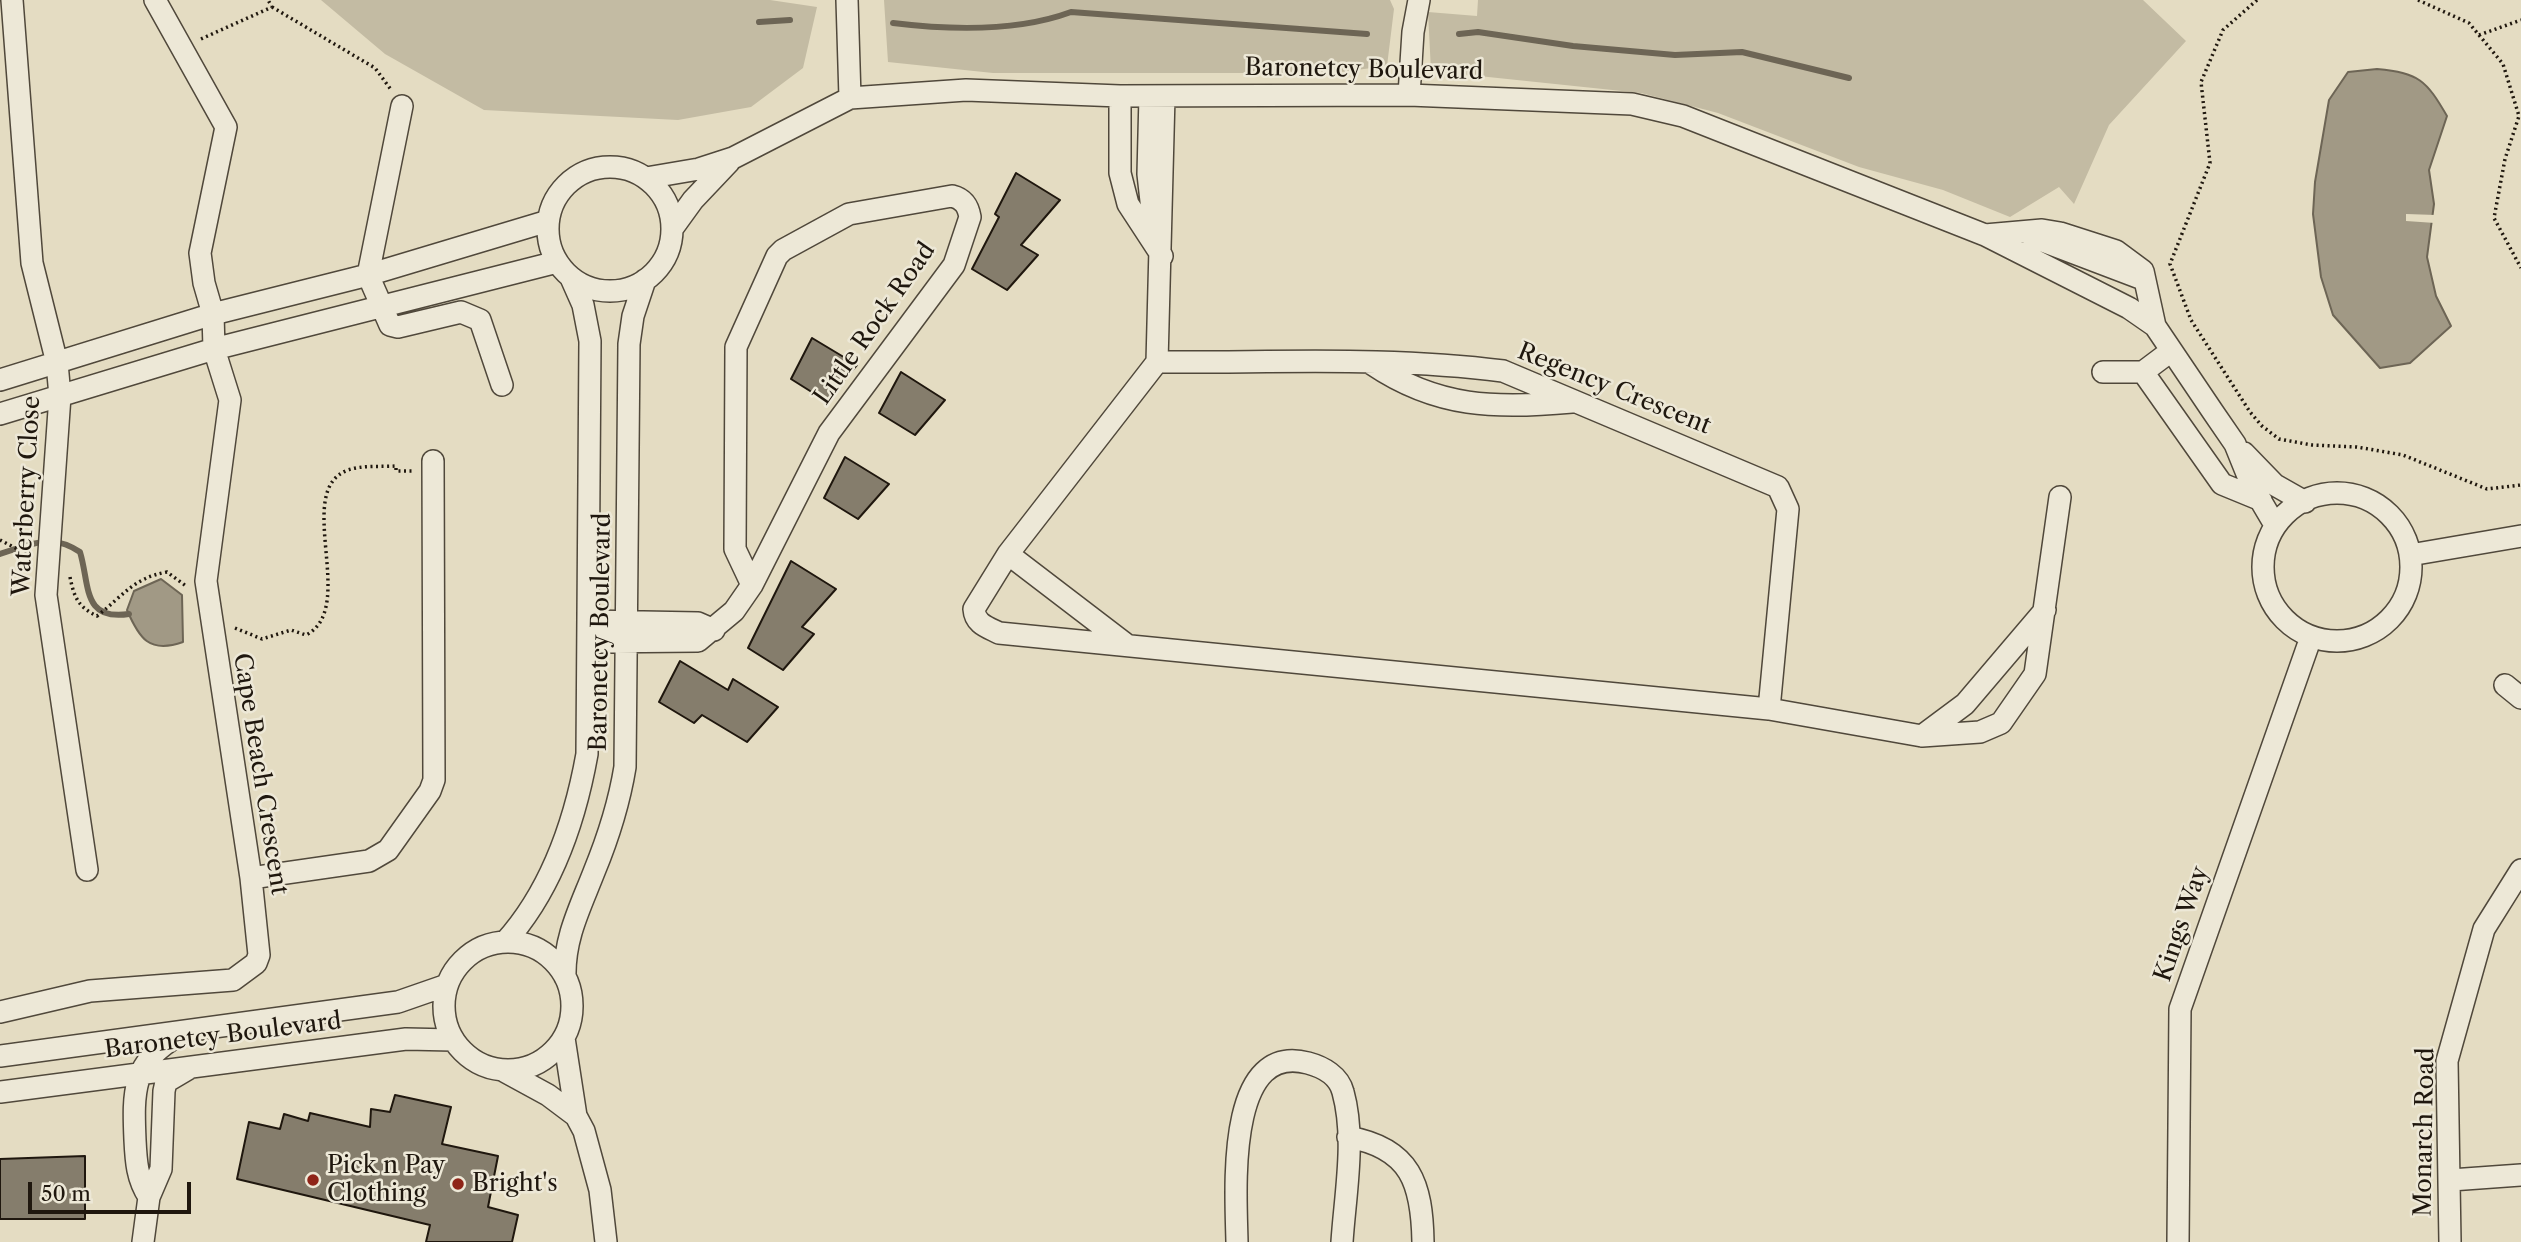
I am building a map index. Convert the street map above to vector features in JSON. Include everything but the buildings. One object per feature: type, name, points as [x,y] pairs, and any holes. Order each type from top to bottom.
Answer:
[{"type":"street","name":"Waterberry Close","points":[[12,0],[32,263],[57,363],[60,396],[46,595],[87,870]]},
{"type":"street","name":"Cape Beach Crescent","points":[[0,1012],[90,991],[233,980],[256,963],[259,956],[251,877],[206,580],[230,401],[213,331],[201,253],[226,127],[155,0]]},
{"type":"street","points":[[847,0],[849,98]]},
{"type":"street","points":[[1404,0],[1413,32]]},
{"type":"street","points":[[1409,95],[1413,32],[1419,0]]},
{"type":"street","name":"Baronetcy Boulevard","points":[[646,178],[699,169],[733,158],[849,98],[966,90],[1120,96],[1409,95],[1632,104],[1683,116],[1985,235],[2100,292],[2155,326]]},
{"type":"street","points":[[1120,96],[1120,173],[1128,204],[1163,256]]},
{"type":"street","points":[[1157,96],[1148,174],[1152,209],[1163,231],[1157,362],[1008,554],[974,609],[974,615],[982,625],[999,633],[1769,709],[1922,736],[1980,732],[2001,723],[2035,674],[2060,497]]},
{"type":"street","points":[[402,106],[368,275],[380,308],[390,325],[398,327],[461,312],[475,316],[484,324],[502,385]]},
{"type":"street","name":"Baronetcy Boulevard","points":[[672,229],[702,189],[733,158]]},
{"type":"street","points":[[622,168],[646,178],[664,197],[672,229],[665,258],[645,280],[630,288],[608,291],[586,286],[564,270],[548,239],[548,221],[560,191],[573,178],[590,169],[622,168]]},
{"type":"street","name":"Little Rock Road","points":[[588,632],[629,631],[698,623],[714,630],[734,611],[752,584],[829,433],[954,265],[970,217],[968,209],[959,198],[952,196],[849,214],[776,256],[736,347],[735,549],[752,584]]},
{"type":"street","points":[[0,414],[60,396],[213,331],[368,275],[548,221]]},
{"type":"street","name":"Baronetcy Boulevard","points":[[1985,235],[2021,232],[2147,281],[2155,326],[2235,444],[2275,525]]},
{"type":"street","points":[[0,380],[57,363],[213,331],[380,308],[564,270]]},
{"type":"street","name":"Baronetcy Boulevard","points":[[505,942],[524,920],[543,889],[569,825],[581,785],[587,740],[590,341],[583,305],[564,270]]},
{"type":"street","name":"Baronetcy Boulevard","points":[[565,977],[566,948],[572,923],[610,830],[623,779],[629,631],[629,344],[633,316],[645,280]]},
{"type":"street","points":[[2103,372],[2143,372],[2171,351]]},
{"type":"street","name":"Regency Crescent","points":[[1157,362],[1370,363],[1503,371],[1771,482],[1784,495],[1787,509],[1769,709]]},
{"type":"street","points":[[1370,363],[1400,383],[1423,393],[1471,404],[1513,407],[1576,402]]},
{"type":"street","points":[[2143,372],[2222,484],[2261,500]]},
{"type":"street","name":"Baronetcy Boulevard","points":[[2235,444],[2275,485],[2305,502]]},
{"type":"street","points":[[251,877],[369,861],[388,850],[430,791],[434,780],[433,461]]},
{"type":"street","points":[[2338,493],[2363,498],[2385,511],[2402,531],[2410,555],[2410,581],[2401,605],[2384,625],[2362,637],[2336,642],[2311,637],[2291,626],[2276,610],[2266,589],[2264,556],[2275,525],[2305,502],[2338,493]]},
{"type":"street","points":[[2410,555],[2521,536]]},
{"type":"street","points":[[1008,554],[1129,646]]},
{"type":"street","points":[[1922,736],[1965,704],[2045,610]]},
{"type":"street","name":"Kings Way","points":[[2178,1242],[2180,1009],[2311,637]]},
{"type":"street","name":"Monarch Road","points":[[2450,1242],[2447,1061],[2484,929],[2521,870]]},
{"type":"street","points":[[576,1116],[548,1095],[504,1071],[472,1060],[453,1040],[443,1013],[447,985],[457,967],[472,952],[505,942],[523,944],[540,951],[554,962],[565,977],[572,1007],[564,1038],[576,1116],[584,1130],[600,1190],[606,1242]]},
{"type":"street","name":"Baronetcy Boulevard","points":[[0,1056],[90,1046],[398,1002],[447,985]]},
{"type":"street","points":[[149,1197],[137,1168],[133,1098],[140,1073],[157,1050],[186,1032]]},
{"type":"street","points":[[504,1071],[539,1063],[553,1052],[564,1038]]},
{"type":"street","name":"Baronetcy Boulevard","points":[[0,1092],[406,1039],[453,1040]]},
{"type":"street","points":[[90,1046],[124,1059],[140,1073],[163,1110]]},
{"type":"street","points":[[1237,1242],[1236,1188],[1244,1107],[1258,1076],[1267,1067],[1293,1059],[1329,1072],[1343,1092],[1348,1137],[1342,1242]]},
{"type":"street","points":[[144,1242],[149,1197],[161,1169],[166,1082],[190,1068]]},
{"type":"street","points":[[100,1078],[126,1089],[133,1098]]},
{"type":"street","points":[[1348,1137],[1375,1141],[1394,1154],[1410,1171],[1422,1206],[1423,1242]]},
{"type":"street","points":[[2451,1180],[2521,1175]]},
{"type":"path","points":[[268,0],[272,7],[375,68],[402,106]]},
{"type":"path","points":[[2257,0],[2223,30],[2201,82],[2210,163],[2170,264],[2191,320],[2250,412],[2279,439],[2312,445],[2357,447],[2403,456],[2487,489],[2521,485]]},
{"type":"path","points":[[2418,0],[2469,23],[2502,64],[2520,116],[2505,159],[2494,218],[2521,268]]},
{"type":"path","points":[[183,48],[272,7]]},
{"type":"path","points":[[2479,35],[2521,20]]},
{"type":"shaded area","points":[[321,0],[770,0],[817,7],[803,68],[751,107],[678,120],[484,110],[385,54]]},
{"type":"shaded area","points":[[884,0],[1390,0],[1394,9],[1387,66],[1333,73],[993,73],[888,62]]},
{"type":"shaded area","points":[[1478,0],[2143,0],[2186,41],[2109,125],[2074,204],[2059,187],[2010,217],[1943,190],[1859,167],[1718,113],[1641,93],[1431,71],[1428,12],[1477,16]]},
{"type":"shaded area","points":[[2377,69],[2403,73],[2420,80],[2447,116],[2429,170],[2434,204],[2427,257],[2436,296],[2451,326],[2410,363],[2380,368],[2333,315],[2321,277],[2313,214],[2315,182],[2329,100],[2348,72]]},
{"type":"shaded area","points":[[161,579],[182,595],[183,642],[162,646],[154,645],[141,636],[127,610],[134,591]]},
{"type":"pier","points":[[2406,214],[2436,215],[2435,223],[2406,221]]},
{"type":"waterway","points":[[893,23],[983,28],[1028,23],[1071,12],[1367,34]]},
{"type":"waterway","points":[[759,22],[790,20]]},
{"type":"waterway","points":[[1459,34],[1478,32],[1573,46],[1675,55],[1742,52],[1849,78]]},
{"type":"waterway","points":[[21,547],[58,542],[80,552],[95,606],[114,615],[129,614]]},
{"type":"waterway","points":[[0,554],[15,549]]},
{"type":"place","name":"Pick n Pay Clothing","points":[[313,1180]]},
{"type":"place","name":"Bright's","points":[[458,1184]]}]
